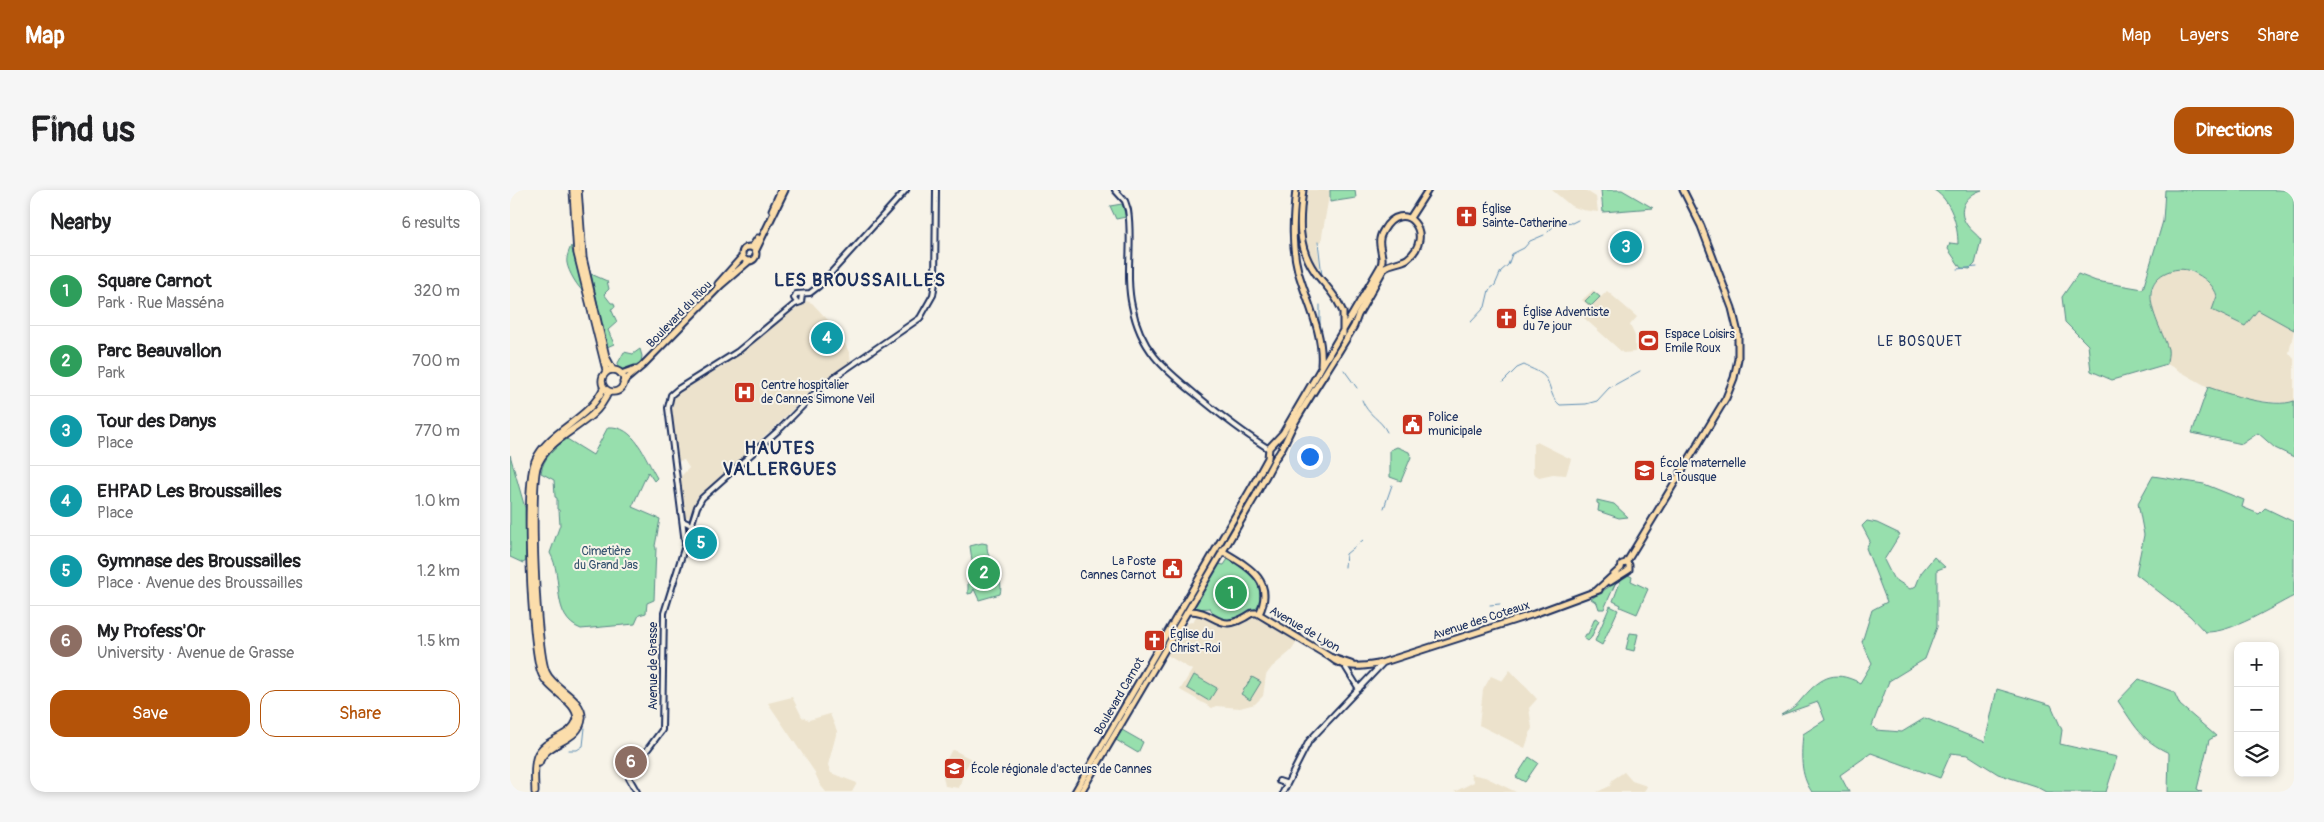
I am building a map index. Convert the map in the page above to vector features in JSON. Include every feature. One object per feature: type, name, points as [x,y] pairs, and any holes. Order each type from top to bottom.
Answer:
[{"type":"highway","points":[[574,190],[577,253],[606,370],[602,379],[607,389]]},
{"type":"highway","points":[[578,190],[583,258],[606,357],[613,370],[621,374],[623,382],[618,390],[607,389]]},
{"type":"highway","points":[[605,374],[613,370]]},
{"type":"highway","points":[[536,792],[535,766],[538,754],[546,744],[571,730],[577,719],[573,706],[546,681],[538,660],[531,545],[532,472],[537,457],[544,447],[589,410],[607,389]]},
{"type":"main road","points":[[754,249],[781,190]]},
{"type":"main road","points":[[754,249],[785,190]]},
{"type":"main road","points":[[1296,190],[1293,237],[1294,255],[1319,339],[1320,368]]},
{"type":"main road","points":[[1303,190],[1299,230],[1302,246],[1312,268],[1343,312],[1342,344]]},
{"type":"main road","points":[[1410,218],[1428,190]]},
{"type":"main road","name":"Avenue des Coteaux","points":[[1330,657],[1347,666],[1371,665],[1384,662],[1534,614],[1596,591],[1623,570],[1622,564],[1626,563],[1718,412],[1729,392],[1736,372],[1738,339],[1732,308],[1701,226],[1683,190]]},
{"type":"main road","points":[[1274,445],[1280,450],[1386,267],[1408,258],[1418,244],[1418,227],[1410,218],[1398,218],[1384,228],[1379,243],[1383,262],[1283,433],[1274,445],[1269,452],[1276,457]]},
{"type":"main road","name":"Boulevard du Riou","points":[[621,374],[631,372],[642,364],[742,257],[744,248],[754,249],[756,257],[721,285],[649,359],[623,382]]},
{"type":"main road","points":[[1382,256],[1396,262]]},
{"type":"main road","points":[[742,257],[749,261]]},
{"type":"main road","points":[[1319,339],[1330,352],[1336,355]]},
{"type":"main road","name":"Boulevard Carnot","points":[[1081,792],[1276,457],[1280,454],[1280,450]]},
{"type":"main road","name":"Boulevard Carnot","points":[[1076,792],[1252,487],[1269,452]]},
{"type":"main road","points":[[1188,611],[1202,613],[1217,621],[1227,623],[1237,622],[1252,613],[1259,614],[1264,594],[1260,579],[1253,570],[1231,556],[1224,549]]},
{"type":"main road","name":"Avenue de Lyon","points":[[1259,614],[1330,657]]},
{"type":"main road","name":"Avenue des Coteaux","points":[[1340,663],[1364,665]]},
{"type":"street","name":"Avenue de Grasse","points":[[797,302],[794,300],[795,296],[810,293],[819,286],[906,190]]},
{"type":"street","points":[[689,531],[682,528],[693,518],[702,498],[782,427],[820,387],[920,318],[933,295],[935,284],[936,190]]},
{"type":"street","points":[[1115,190],[1124,201],[1128,210],[1132,307],[1146,346],[1158,363],[1180,383],[1227,422],[1269,452]]},
{"type":"street","name":"Avenue de Grasse","points":[[637,792],[630,782],[630,773],[659,736],[663,724],[664,613],[685,545],[668,408],[671,395],[678,388],[737,352],[797,302],[802,301],[802,296]]},
{"type":"street","name":"Avenue de Grasse","points":[[680,515],[688,523]]},
{"type":"street","points":[[685,545],[689,531],[688,523]]},
{"type":"street","points":[[1282,792],[1309,742],[1384,662]]},
{"type":"street","name":"Avenue de Lyon","points":[[1353,664],[1346,668],[1359,689]]},
{"type":"street","points":[[1371,665],[1375,667],[1375,672]]},
{"type":"street","points":[[1282,792],[1285,783],[1291,775]]},
{"type":"street","points":[[1279,781],[1285,783]]},
{"type":"shaded area","points":[[1306,190],[1330,190],[1321,242],[1317,243],[1320,268],[1317,269],[1305,243],[1302,223]]},
{"type":"shaded area","points":[[1552,190],[1585,190],[1596,197],[1598,212],[1571,206]]},
{"type":"shaded area","points":[[2182,269],[2197,274],[2212,285],[2217,296],[2213,310],[2245,326],[2258,310],[2294,330],[2289,353],[2294,359],[2294,401],[2285,403],[2240,399],[2208,387],[2167,364],[2168,351],[2154,316],[2151,300],[2152,291],[2155,281],[2159,276],[2172,270]]},
{"type":"shaded area","points":[[1593,290],[1601,297],[1607,291],[1637,317],[1630,325],[1635,336],[1635,352],[1623,353],[1583,317],[1591,308],[1582,300]]},
{"type":"shaded area","name":"Centre hospitalier de Cannes Simone Veil","points":[[806,301],[812,303],[844,337],[843,340],[850,354],[851,363],[813,389],[754,445],[754,448],[698,496],[689,517],[684,518],[679,478],[689,468],[684,460],[678,461],[672,411],[674,396],[680,390],[722,367]]},
{"type":"shaded area","points":[[1537,442],[1571,459],[1566,475],[1553,474],[1539,477],[1533,473],[1533,445]]},
{"type":"shaded area","points":[[1197,614],[1224,626],[1233,626],[1243,622],[1252,615],[1297,642],[1291,651],[1272,667],[1266,675],[1263,696],[1255,704],[1240,708],[1216,706],[1212,708],[1180,690],[1192,670],[1167,655],[1186,623],[1193,622]]},
{"type":"shaded area","points":[[1510,670],[1537,699],[1529,708],[1532,728],[1525,748],[1479,725],[1483,690],[1491,676],[1502,681]]},
{"type":"shaded area","points":[[792,697],[802,717],[809,720],[830,714],[837,731],[828,765],[831,773],[857,783],[852,792],[826,792],[768,703]]},
{"type":"shaded area","name":"École régionale d'acteurs de Cannes","points":[[954,750],[971,759],[964,771],[959,788],[945,786],[943,776],[947,759],[951,751]]},
{"type":"shaded area","points":[[1624,772],[1632,781],[1647,786],[1645,790],[1642,792],[1597,792],[1610,786],[1612,780]]},
{"type":"shaded area","points":[[1470,774],[1485,777],[1516,792],[1454,792],[1474,782]]},
{"type":"green space","points":[[1330,190],[1355,190],[1356,198],[1330,202]]},
{"type":"green space","points":[[1601,190],[1622,190],[1653,208],[1603,212]]},
{"type":"green space","points":[[1934,190],[1982,190],[1967,199],[1962,214],[1967,225],[1981,240],[1975,264],[1970,269],[1961,268],[1948,249],[1950,243],[1958,244],[1957,229],[1949,206],[1940,194]]},
{"type":"green space","points":[[2165,190],[2294,190],[2294,330],[2258,310],[2245,326],[2212,310],[2217,296],[2216,292],[2204,278],[2186,270],[2178,269],[2167,272],[2157,279],[2152,287],[2151,297],[2152,308],[2168,349],[2167,364],[2112,380],[2091,371],[2088,345],[2065,322],[2062,297],[2078,274],[2096,281],[2143,289],[2163,221]]},
{"type":"green space","points":[[1122,204],[1126,217],[1116,219],[1110,206]]},
{"type":"green space","points":[[571,246],[584,292],[571,275],[567,263]]},
{"type":"green space","points":[[591,274],[607,281],[609,289],[604,294],[611,303],[614,303],[615,307],[611,309],[617,322],[608,330],[614,344],[607,347]]},
{"type":"green space","points":[[1594,292],[1600,297],[1591,306],[1585,301]]},
{"type":"green space","points":[[640,349],[641,362],[622,372],[618,369],[618,363],[624,352],[633,354]]},
{"type":"green space","points":[[2208,387],[2263,402],[2285,403],[2294,401],[2294,457],[2275,448],[2258,433],[2242,444],[2192,433]]},
{"type":"green space","name":"Cimetière du Grand Jas","points":[[608,427],[625,431],[632,437],[657,478],[654,481],[648,472],[632,507],[660,519],[655,546],[654,600],[647,603],[646,613],[639,615],[635,624],[581,629],[571,623],[561,606],[554,563],[550,553],[560,525],[559,510],[557,509],[557,498],[555,497],[554,480],[541,473],[544,462],[550,453],[567,439],[593,455]]},
{"type":"green space","points":[[1397,447],[1409,452],[1411,457],[1401,481],[1390,477],[1390,450]]},
{"type":"green space","points":[[510,455],[525,508],[526,561],[523,563],[510,557]]},
{"type":"green space","points":[[2153,476],[2204,484],[2244,500],[2242,507],[2259,514],[2265,508],[2294,522],[2294,596],[2239,624],[2216,631],[2205,632],[2190,616],[2136,574],[2144,535],[2138,503]]},
{"type":"green space","points":[[1597,500],[1614,504],[1628,517],[1619,518],[1598,511],[1599,504]]},
{"type":"green space","points":[[1867,521],[1877,523],[1900,534],[1884,560],[1893,578],[1910,589],[1916,586],[1921,573],[1934,557],[1945,567],[1937,570],[1937,627],[1925,659],[1889,681],[1872,726],[1876,730],[1902,732],[1925,718],[1985,742],[1997,689],[2051,705],[2062,730],[2060,744],[2117,757],[2106,792],[2046,792],[2035,786],[1998,774],[1968,755],[1951,753],[1940,778],[1871,753],[1840,775],[1849,792],[1812,792],[1803,772],[1802,742],[1803,734],[1825,720],[1818,702],[1781,715],[1796,705],[1813,687],[1827,678],[1841,676],[1860,683],[1872,663],[1862,642],[1872,610],[1887,602],[1866,548],[1870,541],[1862,526]]},
{"type":"green space","points":[[982,543],[987,544],[987,551],[998,575],[1001,587],[1000,594],[979,600],[974,589],[972,593],[968,594],[968,582],[973,568],[970,546]]},
{"type":"green space","points":[[1228,559],[1254,578],[1260,591],[1257,608],[1229,621],[1215,616],[1210,608],[1196,609],[1194,605],[1218,564],[1224,565]]},
{"type":"green space","points":[[1626,574],[1632,577],[1631,581],[1648,589],[1637,614],[1620,607],[1621,605],[1613,601],[1622,577]]},
{"type":"green space","points":[[1616,582],[1604,609],[1599,609],[1597,603],[1591,599]]},
{"type":"green space","points":[[1610,606],[1618,610],[1602,645],[1595,641]]},
{"type":"green space","points":[[1595,618],[1599,620],[1588,641],[1584,638],[1588,634]]},
{"type":"green space","points":[[1630,633],[1638,634],[1634,651],[1626,649]]},
{"type":"green space","points":[[1194,675],[1217,688],[1209,701],[1187,688]]},
{"type":"green space","points":[[1252,677],[1261,682],[1250,700],[1241,694]]},
{"type":"green space","points":[[2139,679],[2174,692],[2180,705],[2216,736],[2209,740],[2197,789],[2202,792],[2168,792],[2169,753],[2159,748],[2139,732],[2118,701]]},
{"type":"green space","points":[[1122,730],[1143,742],[1138,753],[1116,740]]},
{"type":"green space","points":[[1529,757],[1538,763],[1525,782],[1516,777]]},
{"type":"waterway","points":[[1548,232],[1558,221],[1572,223],[1578,220]]},
{"type":"waterway","points":[[1471,322],[1485,307],[1489,290],[1495,285],[1501,271],[1508,265],[1512,254],[1524,248],[1530,241],[1544,235]]},
{"type":"waterway","points":[[1318,242],[1322,276]]},
{"type":"waterway","points":[[1957,269],[1977,267]]},
{"type":"waterway","points":[[1320,305],[1320,326]]},
{"type":"waterway","points":[[1503,382],[1517,368],[1524,365],[1545,377],[1553,397],[1560,405],[1586,404],[1597,401],[1609,388],[1640,371]]},
{"type":"waterway","points":[[1344,370],[1357,388]]},
{"type":"waterway","points":[[1362,400],[1387,432]]},
{"type":"waterway","points":[[1384,508],[1392,485]]},
{"type":"waterway","points":[[1345,567],[1346,554],[1363,540]]},
{"type":"waterway","points":[[1490,605],[1500,604]]},
{"type":"waterway","points":[[569,750],[577,750],[583,746],[585,728]]},
{"type":"place","name":"Église Sainte-Catherine","points":[[1466,216]]},
{"type":"place","name":"Tour des Danys","points":[[1626,247]]},
{"type":"place","name":"Église Adventiste du 7e jour","points":[[1507,319]]},
{"type":"place","name":"EHPAD Les Broussailles","points":[[827,338]]},
{"type":"place","name":"Espace Loisirs Emile Roux","points":[[1649,341]]},
{"type":"place","name":"Centre hospitalier de Cannes Simone Veil","points":[[745,392]]},
{"type":"place","name":"Police municipale","points":[[1412,424]]},
{"type":"place","name":"École maternelle La Tousque","points":[[1644,470]]},
{"type":"place","name":"Gymnase des Broussailles","points":[[701,543]]},
{"type":"place","name":"La Poste Cannes Carnot","points":[[1172,568]]},
{"type":"place","name":"Parc Beauvallon","points":[[984,573]]},
{"type":"place","name":"Square Carnot","points":[[1231,593]]},
{"type":"place","name":"Église du Christ-Roi","points":[[1154,641]]},
{"type":"place","name":"My Profess'Or","points":[[631,762]]},
{"type":"place","name":"École régionale d'acteurs de Cannes","points":[[955,769]]},
{"type":"district","name":"LES BROUSSAILLES","points":[[860,280]]},
{"type":"district","name":"LE BOSQUET","points":[[1920,341]]},
{"type":"district","name":"HAUTES VALLERGUES","points":[[780,458]]}]
